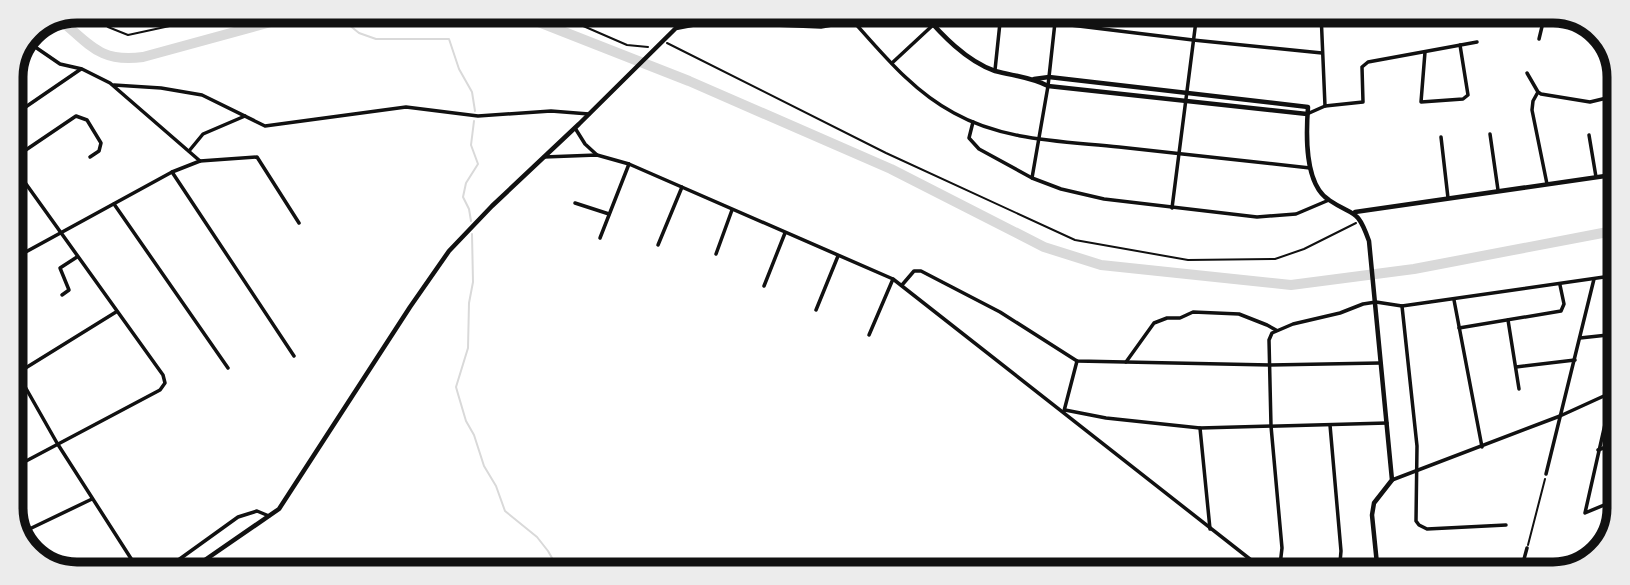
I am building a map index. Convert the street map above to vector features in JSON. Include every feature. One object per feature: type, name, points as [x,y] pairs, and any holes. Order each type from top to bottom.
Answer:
[{"type":"street","points":[[676,23],[678,27]]},
{"type":"street","points":[[202,562],[279,509],[441,261],[492,206],[678,27],[701,23]]},
{"type":"street","points":[[730,23],[821,27],[835,23]]},
{"type":"street","points":[[854,23],[930,98],[973,122],[1000,131],[1040,138],[1310,168]]},
{"type":"street","points":[[995,70],[1000,23]]},
{"type":"street","points":[[1032,178],[1048,86],[1054,23],[1322,53]]},
{"type":"street","points":[[1172,208],[1195,23]]},
{"type":"street","points":[[1321,23],[1325,106]]},
{"type":"street","points":[[1539,39],[1543,23]]},
{"type":"street","points":[[892,63],[933,25],[972,59],[995,70],[1034,79],[1048,86],[1308,110],[1363,102],[1364,64],[1477,42]]},
{"type":"street","points":[[1425,52],[1420,100],[1422,103],[1463,99],[1468,95],[1460,45]]},
{"type":"street","points":[[33,46],[60,64],[82,69],[114,85],[144,114],[200,160]]},
{"type":"street","points":[[23,109],[82,69]]},
{"type":"street","points":[[1527,74],[1538,92],[1590,102],[1607,98]]},
{"type":"street","points":[[1034,79],[1049,78],[1187,93],[1308,110]]},
{"type":"street","points":[[114,85],[160,88],[202,95],[272,126],[406,107],[478,116],[551,111],[589,114]]},
{"type":"street","points":[[1538,92],[1532,101],[1531,110],[1547,184]]},
{"type":"street","points":[[1308,110],[1310,168],[1316,187],[1329,200],[1354,212],[1369,241],[1392,480]]},
{"type":"street","points":[[23,152],[71,118],[80,116],[87,120],[101,143],[99,151],[90,157]]},
{"type":"street","points":[[190,151],[203,134],[245,116]]},
{"type":"street","points":[[973,122],[969,131],[973,144],[1032,178],[1083,195],[1172,208],[1272,217],[1296,214],[1329,200]]},
{"type":"street","points":[[575,128],[585,144],[597,155]]},
{"type":"street","points":[[1490,134],[1498,190]]},
{"type":"street","points":[[1588,135],[1596,177]]},
{"type":"street","points":[[1441,137],[1448,198]]},
{"type":"street","points":[[544,157],[597,155],[629,164],[893,279],[1254,562]]},
{"type":"street","points":[[23,253],[172,172],[200,160],[257,157],[299,223]]},
{"type":"street","points":[[600,238],[629,164]]},
{"type":"street","points":[[172,172],[295,356]]},
{"type":"street","points":[[1354,212],[1607,176]]},
{"type":"street","points":[[23,180],[163,375],[165,383],[160,390],[23,462]]},
{"type":"street","points":[[23,189],[27,186]]},
{"type":"street","points":[[658,245],[682,187]]},
{"type":"street","points":[[575,203],[609,214]]},
{"type":"street","points":[[114,204],[228,368]]},
{"type":"street","points":[[716,254],[732,210]]},
{"type":"street","points":[[764,286],[785,233]]},
{"type":"street","points":[[816,310],[838,256]]},
{"type":"street","points":[[62,295],[69,290],[60,268],[77,257]]},
{"type":"street","points":[[902,285],[914,271],[921,271],[999,312],[1077,361],[1270,365],[1380,363]]},
{"type":"street","points":[[1280,562],[1282,548],[1271,426],[1269,340],[1276,330],[1376,302],[1402,306],[1607,277]]},
{"type":"street","points":[[869,335],[893,279]]},
{"type":"street","points":[[1546,474],[1594,279]]},
{"type":"street","points":[[1459,328],[1561,311],[1564,304],[1560,284]]},
{"type":"street","points":[[1454,300],[1482,447]]},
{"type":"street","points":[[1402,306],[1417,446],[1415,517],[1419,525],[1427,529],[1506,525]]},
{"type":"street","points":[[23,369],[116,312]]},
{"type":"street","points":[[1126,362],[1154,323],[1161,319],[1180,318],[1194,312],[1238,314],[1276,330]]},
{"type":"street","points":[[1508,320],[1519,389]]},
{"type":"street","points":[[1580,338],[1607,335]]},
{"type":"street","points":[[1516,367],[1575,360]]},
{"type":"street","points":[[1064,411],[1077,361]]},
{"type":"street","points":[[23,384],[57,443],[133,562]]},
{"type":"street","points":[[1377,562],[1372,515],[1374,503],[1392,480],[1482,447],[1607,395]]},
{"type":"street","points":[[1064,411],[1200,428],[1387,422]]},
{"type":"street","points":[[1607,411],[1585,513],[1607,504]]},
{"type":"street","points":[[1330,425],[1340,562]]},
{"type":"street","points":[[1200,428],[1210,528]]},
{"type":"street","points":[[1598,450],[1607,447]]},
{"type":"street","points":[[27,530],[92,499]]},
{"type":"street","points":[[175,562],[237,517],[257,511],[269,516]]},
{"type":"street","points":[[1523,562],[1527,548]]},
{"type":"path","points":[[103,23],[128,35],[184,23]]},
{"type":"path","points":[[577,23],[628,45],[654,49]]},
{"type":"path","points":[[663,41],[886,153],[1075,240],[1188,260],[1275,259],[1304,249],[1360,221]]},
{"type":"path","points":[[1527,548],[1546,474]]},
{"type":"waterway","points":[[65,24],[96,50],[128,58],[143,57],[267,23]]},
{"type":"waterway","points":[[347,23],[359,33],[376,39],[449,39],[459,69],[472,92],[475,111]]},
{"type":"waterway","points":[[541,23],[689,81],[891,169],[1044,247],[1101,265],[1291,285],[1414,269],[1607,232]]},
{"type":"waterway","points":[[471,221],[463,197],[466,183],[478,164],[471,145],[474,121]]},
{"type":"waterway","points":[[472,234],[473,282],[469,303],[468,348],[456,387],[466,421],[505,511],[537,537],[554,562]]}]
